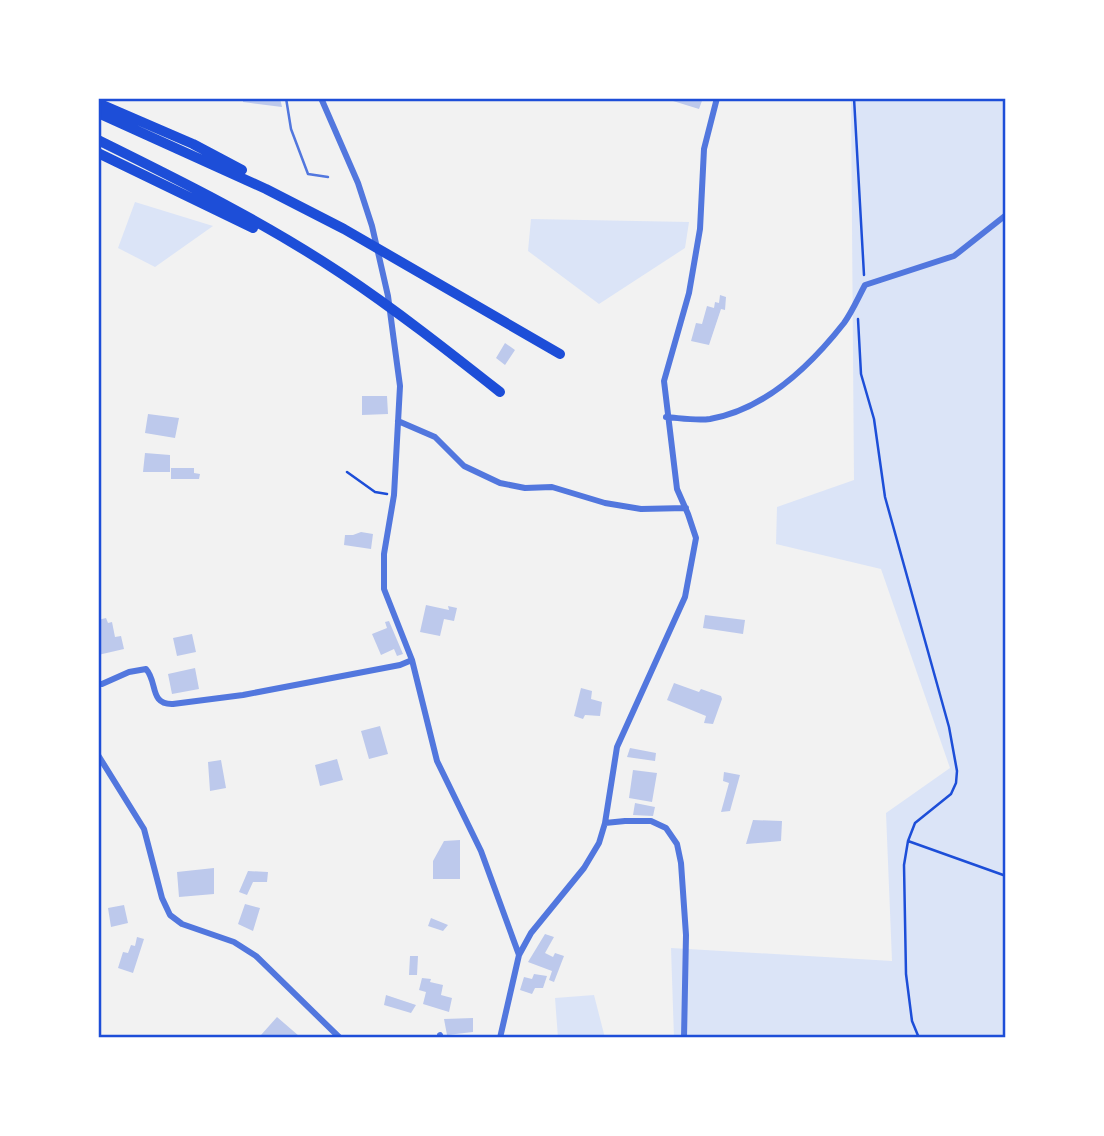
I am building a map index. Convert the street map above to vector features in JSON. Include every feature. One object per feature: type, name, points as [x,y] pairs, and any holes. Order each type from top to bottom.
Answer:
[{"type":"highway","points":[[98,103],[194,144],[560,354]]},
{"type":"highway","points":[[98,113],[266,189],[344,229]]},
{"type":"highway","points":[[98,140],[218,200],[341,273],[419,328],[500,392]]},
{"type":"highway","points":[[98,153],[341,273]]},
{"type":"street","points":[[321,98],[358,183],[372,226],[388,296],[400,386],[394,495],[384,554],[384,589],[412,660],[437,761],[481,851],[519,955]]},
{"type":"street","points":[[500,1038],[519,955],[531,933],[584,868],[599,843],[606,823],[618,747],[685,597],[696,538],[677,489],[664,381],[689,293],[700,229],[704,149],[717,98]]},
{"type":"street","points":[[667,417],[708,419],[740,410],[774,391],[811,360],[845,321],[865,285],[954,256],[1006,215]]},
{"type":"street","points":[[398,421],[435,437],[464,466],[500,482],[525,488],[552,487],[605,503],[640,509],[686,508]]},
{"type":"street","points":[[98,684],[129,672],[146,669],[158,700],[163,704],[173,704],[243,695],[400,665],[412,660]]},
{"type":"street","points":[[98,755],[144,829],[162,898],[170,915],[182,924],[234,942],[256,956],[340,1038]]},
{"type":"street","points":[[606,823],[651,821],[666,828],[677,844],[681,863],[686,936],[684,1038]]},
{"type":"lane","points":[[286,98],[291,129],[308,174],[328,177]]},
{"type":"path","points":[[854,98],[865,285]]},
{"type":"path","points":[[858,310],[861,374],[874,419],[885,497],[949,727],[957,771],[951,794],[915,823],[908,841],[904,865],[906,974],[912,1021],[919,1038]]},
{"type":"path","points":[[347,472],[375,492],[394,495]]},
{"type":"path","points":[[908,841],[1006,876]]},
{"type":"shaded area","points":[[851,98],[1006,98],[1006,1038],[674,1038],[671,948],[892,961],[886,813],[950,768],[881,569],[776,544],[777,507],[854,480]]},
{"type":"shaded area","points":[[135,202],[213,226],[155,267],[118,248]]},
{"type":"shaded area","points":[[531,219],[689,222],[685,248],[599,304],[528,251]]},
{"type":"shaded area","points":[[594,995],[605,1038],[558,1038],[555,998]]},
{"type":"building","points":[[243,98],[280,98],[282,107],[243,102]]},
{"type":"building","points":[[674,98],[703,98],[699,109],[673,101]]},
{"type":"building","points":[[720,295],[726,297],[725,310],[721,309],[709,345],[691,341],[696,323],[702,324],[707,306],[714,308],[715,302],[719,303]]},
{"type":"building","points":[[505,343],[515,350],[505,365],[496,358]]},
{"type":"building","points":[[362,396],[387,396],[388,414],[362,415]]},
{"type":"building","points":[[148,414],[179,418],[175,438],[145,433]]},
{"type":"building","points":[[145,453],[170,455],[170,472],[143,472]]},
{"type":"building","points":[[171,468],[194,468],[194,473],[200,474],[199,479],[171,479]]},
{"type":"building","points":[[361,532],[373,534],[371,549],[344,545],[345,535]]},
{"type":"building","points":[[426,605],[449,610],[448,606],[457,608],[454,621],[444,619],[440,636],[420,632]]},
{"type":"building","points":[[705,615],[745,620],[743,634],[703,628]]},
{"type":"building","points":[[106,618],[108,623],[112,622],[115,637],[121,636],[124,649],[98,655],[98,620]]},
{"type":"building","points":[[389,621],[403,654],[397,656],[394,649],[381,655],[372,634],[387,628],[385,622]]},
{"type":"building","points":[[192,634],[196,652],[177,656],[173,638]]},
{"type":"building","points":[[195,668],[199,689],[172,694],[168,674]]},
{"type":"building","points":[[674,683],[721,696],[713,724],[704,723],[706,716],[667,700]]},
{"type":"building","points":[[581,688],[592,691],[591,699],[602,702],[600,716],[585,715],[583,719],[574,716]]},
{"type":"building","points":[[380,726],[388,754],[369,759],[361,731]]},
{"type":"building","points":[[630,748],[656,753],[655,761],[627,757]]},
{"type":"building","points":[[337,759],[343,780],[320,786],[315,765]]},
{"type":"building","points":[[221,760],[226,788],[210,791],[208,762]]},
{"type":"building","points":[[633,770],[657,773],[652,802],[629,798]]},
{"type":"building","points":[[724,772],[740,775],[730,811],[721,812],[729,783],[723,781]]},
{"type":"building","points":[[635,803],[655,807],[653,816],[633,815]]},
{"type":"building","points":[[753,820],[782,821],[781,841],[746,844]]},
{"type":"building","points":[[460,840],[460,879],[433,879],[433,861],[444,841]]},
{"type":"building","points":[[214,868],[214,894],[179,897],[177,872]]},
{"type":"building","points":[[248,871],[268,872],[267,882],[253,882],[247,895],[239,892]]},
{"type":"building","points":[[245,904],[260,908],[253,931],[238,924]]},
{"type":"building","points":[[124,905],[128,923],[111,927],[108,908]]},
{"type":"building","points":[[431,918],[448,925],[443,931],[428,926]]},
{"type":"building","points":[[545,934],[554,937],[545,953],[553,957],[555,953],[564,956],[554,982],[549,980],[552,971],[528,962]]},
{"type":"building","points":[[137,937],[144,939],[133,973],[118,968],[123,952],[128,953],[131,945],[135,946]]},
{"type":"building","points":[[410,956],[418,956],[417,975],[409,975]]},
{"type":"building","points":[[534,974],[547,976],[543,988],[535,988],[532,994],[520,990],[524,977],[532,979]]},
{"type":"building","points":[[422,978],[443,985],[441,995],[452,998],[449,1012],[423,1004],[426,992],[419,990]]},
{"type":"building","points":[[386,995],[416,1005],[411,1013],[384,1005]]},
{"type":"building","points":[[277,1017],[299,1036],[265,1038],[261,1035]]},
{"type":"building","points":[[473,1018],[473,1032],[447,1035],[444,1019]]}]
